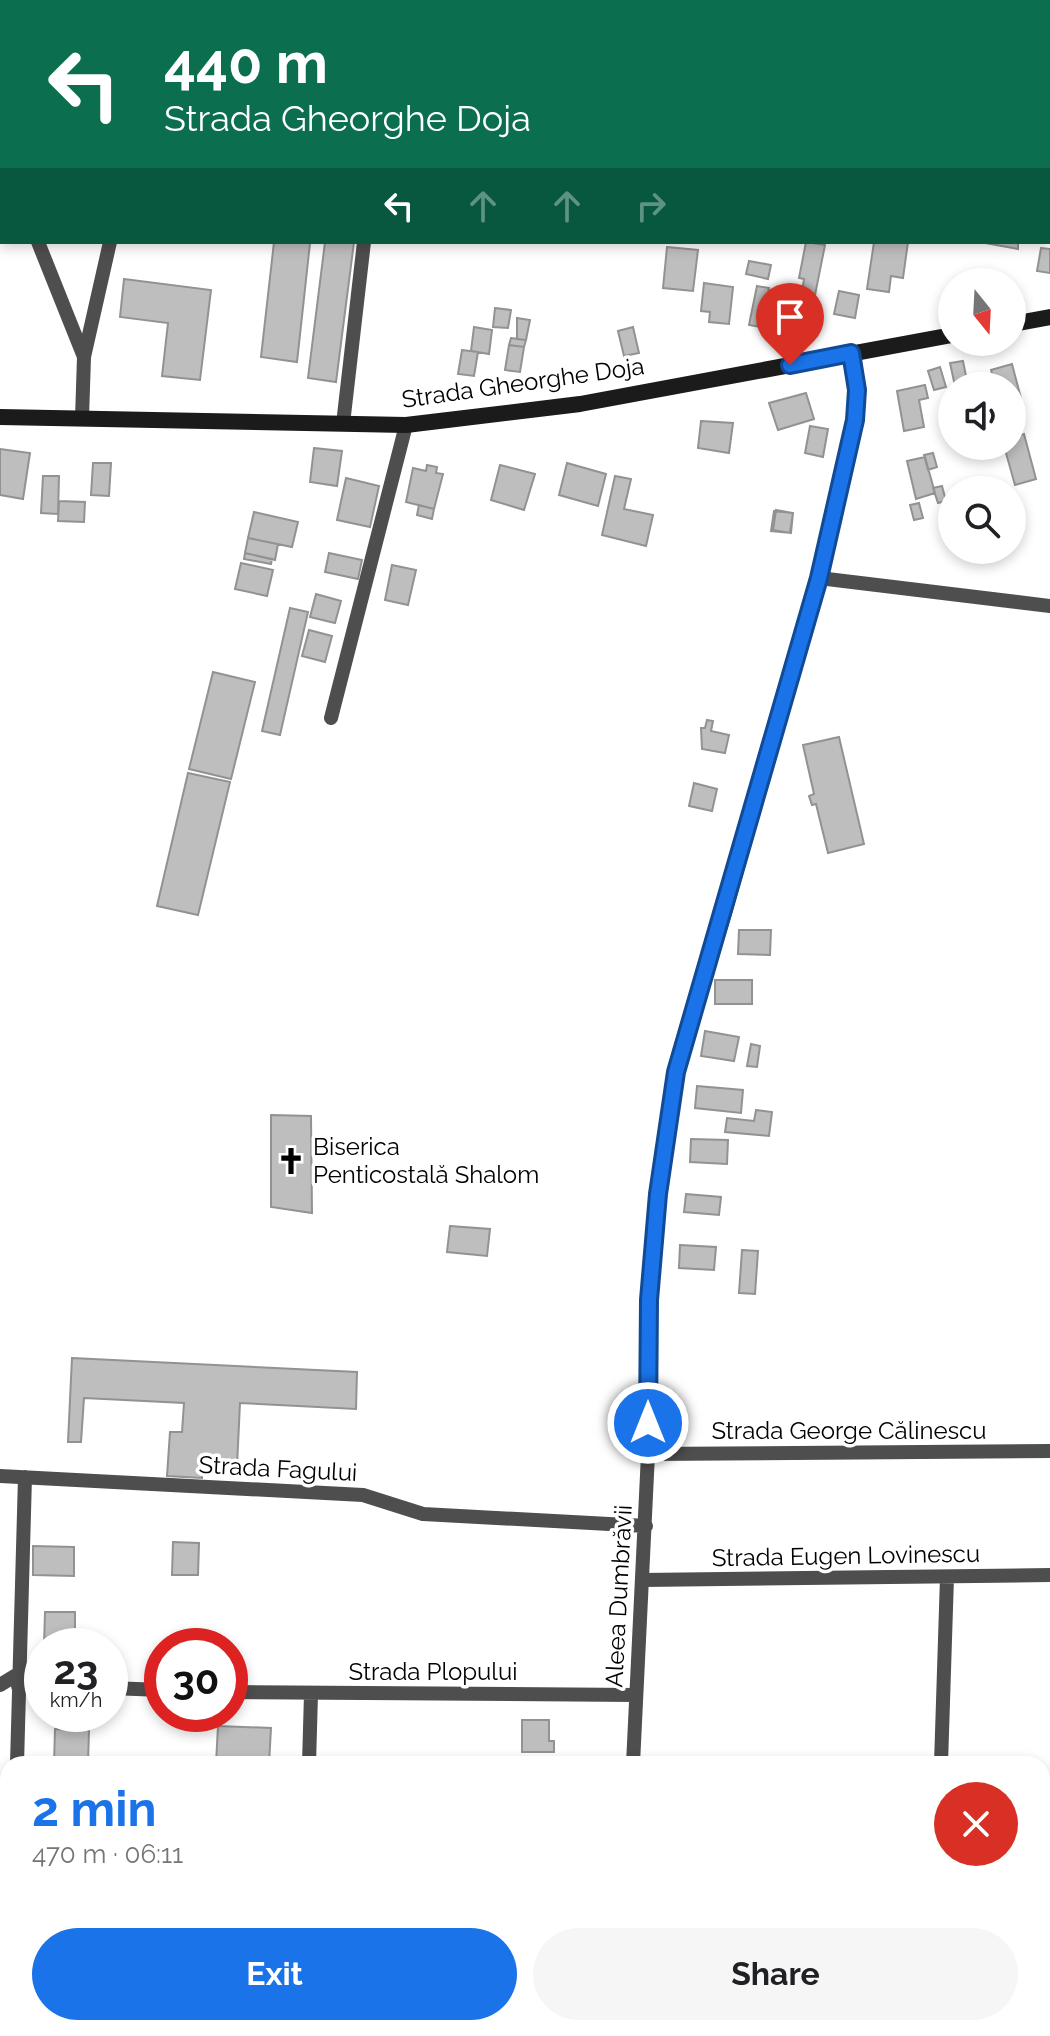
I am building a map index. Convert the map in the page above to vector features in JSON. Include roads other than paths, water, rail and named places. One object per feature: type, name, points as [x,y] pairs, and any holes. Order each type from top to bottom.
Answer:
[{"type":"main road","points":[[1026,321],[1050,317]]},
{"type":"main road","name":"Strada Gheorghe Doja","points":[[0,417],[406,425],[580,404],[938,337]]},
{"type":"street","points":[[39,244],[84,357]]},
{"type":"street","points":[[82,418],[84,357],[110,244]]},
{"type":"street","points":[[343,424],[364,244]]},
{"type":"street","name":"Aleea Dumbrăvii","points":[[633,1756],[646,1526],[649,1300],[658,1194],[676,1072],[819,578],[855,420],[857,390],[851,353]]},
{"type":"street","points":[[331,718],[406,425]]},
{"type":"street","points":[[819,578],[1050,606]]},
{"type":"street","name":"Strada George Călinescu","points":[[648,1454],[1050,1451]]},
{"type":"street","name":"Strada Fagului","points":[[0,1476],[363,1495],[423,1514],[646,1526]]},
{"type":"street","points":[[17,1756],[25,1477]]},
{"type":"street","name":"Strada Eugen Lovinescu","points":[[643,1580],[1050,1575]]},
{"type":"street","points":[[941,1756],[947,1577]]},
{"type":"street","points":[[0,1685],[18,1680],[24,1682]]},
{"type":"street","name":"Strada Plopului","points":[[248,1692],[636,1695]]},
{"type":"street","points":[[309,1756],[311,1694]]},
{"type":"place","name":"Biserica Penticostală Shalom","points":[[291,1161]]}]
